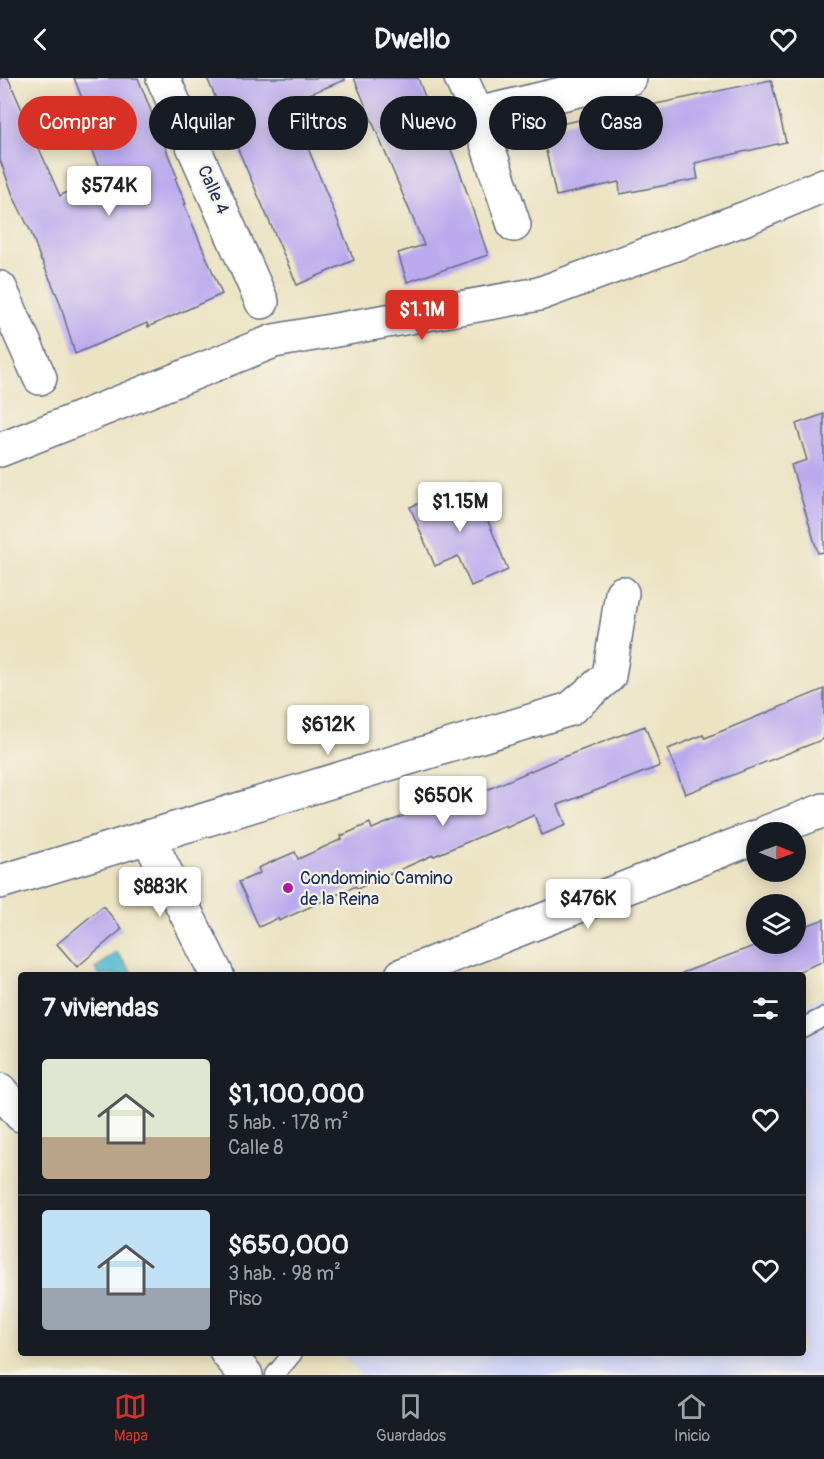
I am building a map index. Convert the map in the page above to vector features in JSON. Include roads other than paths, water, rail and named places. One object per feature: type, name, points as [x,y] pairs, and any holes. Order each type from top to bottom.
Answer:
[{"type":"street","name":"Calle 4","points":[[163,78],[262,302]]},
{"type":"street","points":[[461,78],[469,96]]},
{"type":"street","points":[[513,225],[477,114],[630,78]]},
{"type":"street","points":[[0,450],[274,340],[539,294],[746,218],[824,185]]},
{"type":"street","points":[[0,288],[40,378]]},
{"type":"street","points":[[0,882],[570,709],[609,676],[622,592]]},
{"type":"street","points":[[793,822],[824,810]]},
{"type":"street","points":[[148,837],[216,972]]},
{"type":"street","points":[[410,972],[746,841]]},
{"type":"street","points":[[0,1090],[18,1111]]},
{"type":"street","points":[[230,1356],[246,1375]]},
{"type":"lane","points":[[806,1026],[824,1017]]},
{"type":"lane","points":[[275,1375],[291,1356]]},
{"type":"water","points":[[116,952],[132,972],[98,972],[95,969]]},
{"type":"place","name":"Condominio Camino de la Reina","points":[[288,888]]}]
